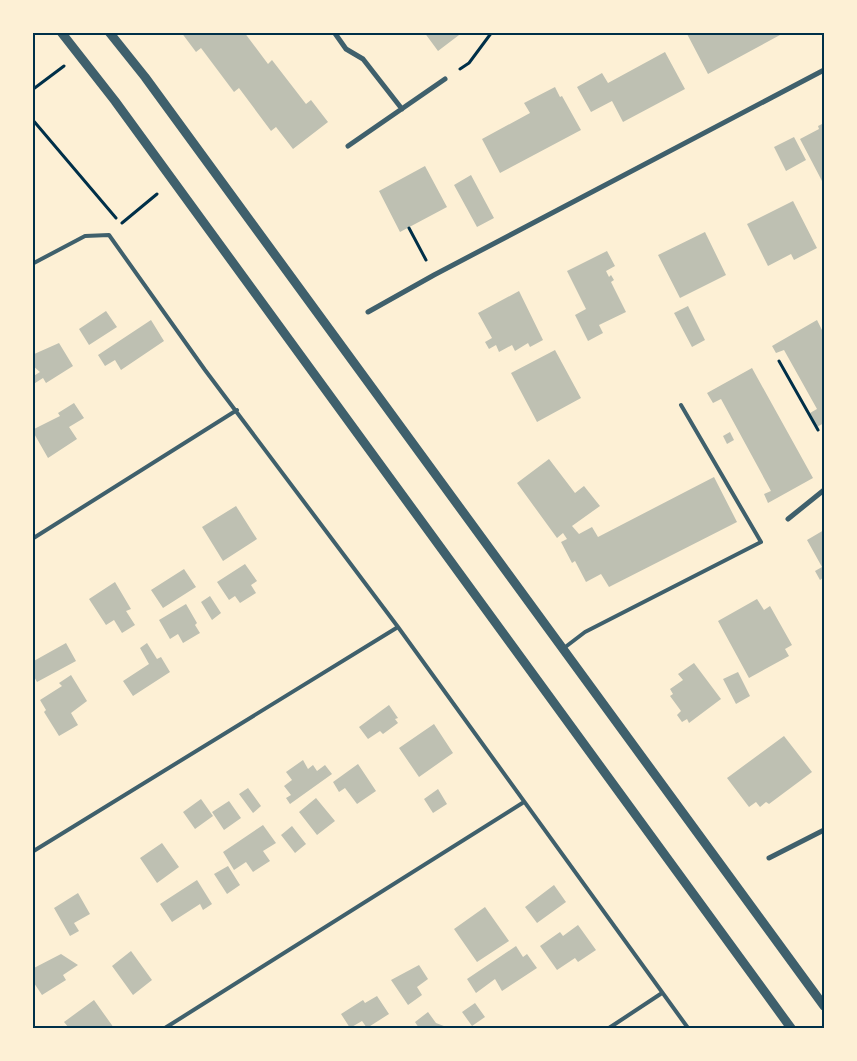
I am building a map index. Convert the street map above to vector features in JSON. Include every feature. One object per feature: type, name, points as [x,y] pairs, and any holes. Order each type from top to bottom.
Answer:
[{"type":"street","points":[[60,32],[79,54],[173,180],[791,1028]]},
{"type":"street","points":[[109,32],[151,84],[824,1006]]},
{"type":"street","points":[[334,32],[346,48],[363,59],[402,109]]},
{"type":"street","points":[[368,312],[824,70]]},
{"type":"street","points":[[348,146],[445,79]]},
{"type":"street","points":[[788,519],[824,490]]},
{"type":"street","points":[[769,858],[824,830]]},
{"type":"lane","points":[[32,264],[85,236],[109,235],[205,370],[237,410],[398,627],[688,1028]]},
{"type":"lane","points":[[563,648],[585,632],[761,542],[681,405]]},
{"type":"lane","points":[[32,539],[237,410]]},
{"type":"lane","points":[[32,852],[398,627]]},
{"type":"lane","points":[[165,1028],[524,802]]},
{"type":"lane","points":[[609,1028],[662,992]]},
{"type":"path","points":[[445,79],[469,63],[492,32]]},
{"type":"path","points":[[32,90],[79,54]]},
{"type":"path","points":[[32,119],[121,224]]},
{"type":"path","points":[[109,235],[173,180]]},
{"type":"path","points":[[409,228],[434,276]]},
{"type":"path","points":[[778,361],[818,430]]},
{"type":"building","points":[[181,32],[244,32],[268,64],[272,60],[306,104],[311,100],[328,122],[293,149],[276,127],[271,131],[239,88],[234,92],[201,48],[196,52]]},
{"type":"building","points":[[424,32],[463,32],[438,51]]},
{"type":"building","points":[[686,32],[778,32],[780,35],[708,74]]},
{"type":"building","points":[[665,52],[685,89],[623,122],[612,101],[591,112],[577,87],[602,73],[608,83]]},
{"type":"building","points":[[555,87],[581,130],[500,173],[482,139],[530,113],[524,103]]},
{"type":"building","points":[[824,123],[824,180],[822,181],[800,139],[819,129],[818,126]]},
{"type":"building","points":[[794,137],[806,160],[786,171],[774,147]]},
{"type":"building","points":[[425,166],[447,207],[400,232],[379,191]]},
{"type":"building","points":[[471,175],[494,218],[477,227],[454,185]]},
{"type":"building","points":[[793,201],[817,248],[794,260],[791,254],[768,266],[747,224]]},
{"type":"building","points":[[705,232],[726,275],[680,298],[658,255]]},
{"type":"building","points":[[607,251],[615,266],[606,271],[609,277],[611,275],[614,280],[611,282],[626,312],[599,325],[603,333],[588,341],[575,315],[586,309],[567,271]]},
{"type":"building","points":[[519,291],[543,340],[530,347],[528,343],[515,351],[512,345],[499,352],[496,345],[489,349],[485,342],[492,338],[478,313]]},
{"type":"building","points":[[688,306],[705,340],[692,347],[674,313]]},
{"type":"building","points":[[106,311],[117,327],[89,345],[79,329]]},
{"type":"building","points":[[151,320],[164,341],[121,370],[115,360],[105,366],[98,355]]},
{"type":"building","points":[[817,320],[824,334],[824,423],[817,427],[810,413],[817,409],[784,350],[776,353],[772,346]]},
{"type":"building","points":[[59,343],[73,366],[46,383],[43,378],[32,385],[32,377],[40,372],[32,365],[32,355]]},
{"type":"building","points":[[555,350],[581,398],[537,422],[511,373]]},
{"type":"building","points":[[752,368],[813,478],[768,503],[764,494],[771,491],[721,399],[713,403],[707,393]]},
{"type":"building","points":[[74,403],[84,418],[69,427],[77,439],[48,458],[32,430],[60,416],[58,413]]},
{"type":"building","points":[[730,432],[734,440],[727,444],[723,436]]},
{"type":"building","points":[[549,459],[575,493],[584,486],[600,506],[572,526],[579,534],[592,527],[598,537],[714,477],[737,522],[609,587],[601,574],[586,582],[575,561],[572,563],[561,542],[567,539],[563,533],[557,538],[517,483]]},
{"type":"building","points":[[236,506],[257,539],[223,561],[202,527]]},
{"type":"building","points":[[824,530],[824,577],[820,580],[815,571],[822,567],[807,540]]},
{"type":"building","points":[[245,564],[257,581],[251,585],[256,593],[240,603],[235,596],[229,600],[217,582]]},
{"type":"building","points":[[184,569],[196,587],[163,608],[151,590]]},
{"type":"building","points":[[115,582],[131,609],[126,611],[135,625],[122,633],[114,620],[106,625],[89,599]]},
{"type":"building","points":[[210,596],[221,613],[212,620],[201,602]]},
{"type":"building","points":[[757,599],[764,610],[770,606],[792,645],[785,649],[789,656],[749,678],[718,621]]},
{"type":"building","points":[[186,604],[197,623],[195,625],[200,633],[183,643],[178,634],[170,639],[159,620]]},
{"type":"building","points":[[66,643],[76,661],[37,682],[32,673],[32,662]]},
{"type":"building","points":[[147,643],[157,659],[161,657],[170,672],[133,696],[123,681],[149,664],[140,648]]},
{"type":"building","points":[[694,663],[721,699],[689,723],[687,719],[682,722],[677,715],[681,711],[670,696],[673,694],[670,689],[683,680],[678,674]]},
{"type":"building","points":[[738,672],[750,696],[736,704],[723,679]]},
{"type":"building","points":[[71,675],[87,701],[71,713],[78,725],[59,736],[44,712],[46,710],[40,700],[62,686],[59,683]]},
{"type":"building","points":[[389,705],[398,718],[395,719],[398,723],[383,734],[380,731],[368,739],[359,727]]},
{"type":"building","points":[[434,724],[453,753],[419,777],[399,748]]},
{"type":"building","points":[[784,736],[812,772],[769,804],[766,802],[760,807],[756,802],[749,807],[727,778]]},
{"type":"building","points":[[303,760],[308,769],[313,765],[317,771],[325,765],[332,774],[290,804],[286,798],[291,795],[284,786],[292,780],[286,772]]},
{"type":"building","points":[[358,764],[376,791],[357,804],[345,788],[339,792],[333,782]]},
{"type":"building","points":[[248,788],[261,806],[253,813],[239,794]]},
{"type":"building","points":[[438,789],[447,804],[433,813],[424,799]]},
{"type":"building","points":[[316,798],[335,821],[317,835],[299,812]]},
{"type":"building","points":[[201,799],[213,816],[195,829],[183,812]]},
{"type":"building","points":[[229,801],[241,818],[224,830],[212,812]]},
{"type":"building","points":[[263,825],[276,843],[263,851],[270,861],[253,872],[246,862],[234,870],[223,852]]},
{"type":"building","points":[[292,826],[306,844],[295,853],[281,835]]},
{"type":"building","points":[[162,843],[179,867],[157,883],[140,858]]},
{"type":"building","points":[[228,866],[240,885],[227,894],[214,874]]},
{"type":"building","points":[[197,880],[212,904],[203,910],[200,904],[172,922],[160,904]]},
{"type":"building","points":[[554,885],[566,902],[537,923],[525,907]]},
{"type":"building","points":[[78,893],[90,914],[74,923],[79,931],[70,936],[54,908]]},
{"type":"building","points":[[485,907],[509,941],[477,962],[454,929]]},
{"type":"building","points":[[578,925],[596,950],[578,962],[575,958],[557,970],[540,946],[560,932],[563,936]]},
{"type":"building","points":[[516,946],[523,957],[527,954],[537,968],[502,991],[495,979],[476,993],[467,979]]},
{"type":"building","points":[[131,951],[152,980],[133,995],[112,966]]},
{"type":"building","points":[[61,954],[78,965],[63,975],[66,980],[42,995],[32,980],[32,969]]},
{"type":"building","points":[[419,965],[428,979],[417,987],[422,995],[408,1005],[391,980]]},
{"type":"building","points":[[377,996],[389,1014],[367,1028],[362,1021],[350,1028],[341,1014],[363,1000],[365,1003]]},
{"type":"building","points":[[94,1000],[114,1028],[69,1028],[64,1022]]},
{"type":"building","points":[[475,1003],[485,1017],[472,1026],[462,1012]]},
{"type":"building","points":[[428,1012],[436,1023],[449,1028],[419,1028],[415,1022]]}]
